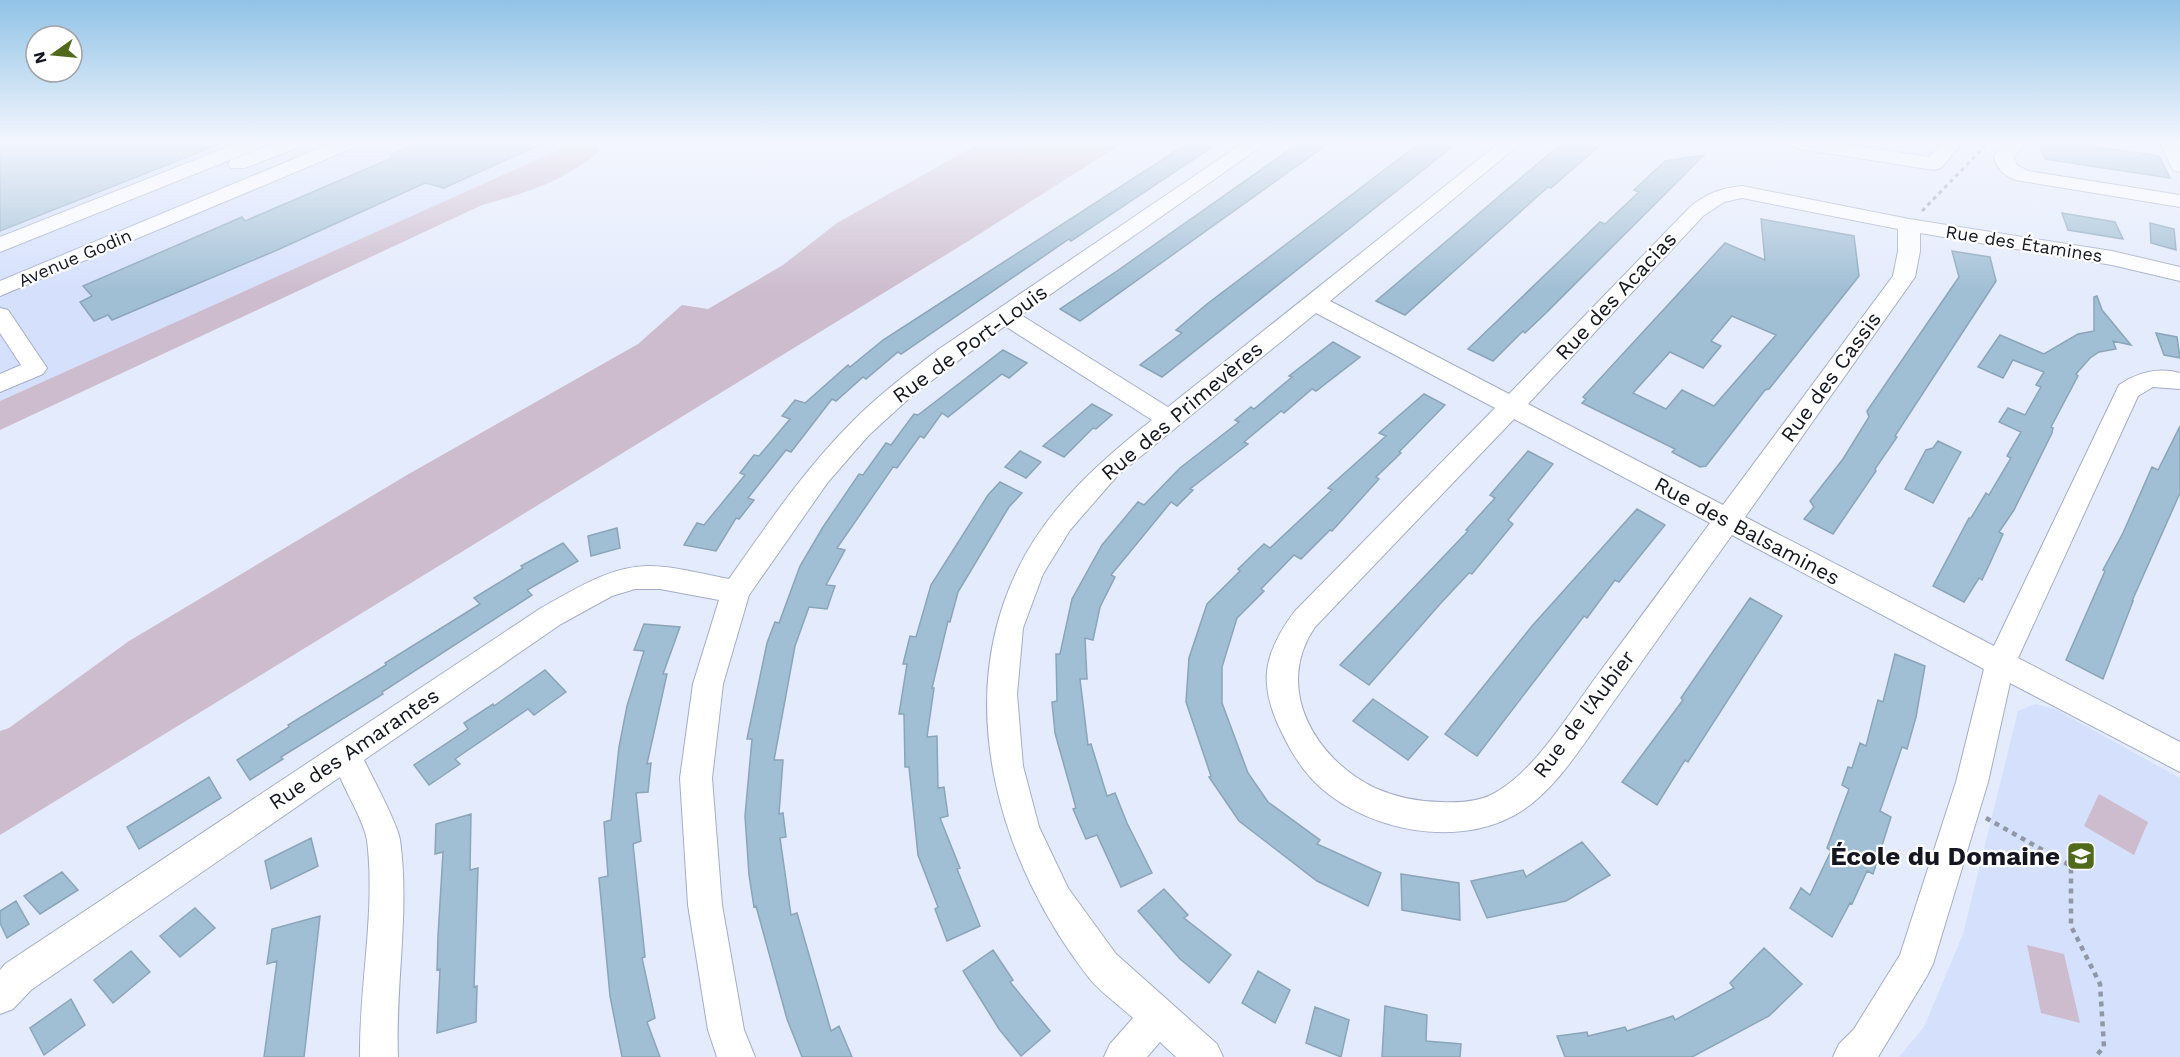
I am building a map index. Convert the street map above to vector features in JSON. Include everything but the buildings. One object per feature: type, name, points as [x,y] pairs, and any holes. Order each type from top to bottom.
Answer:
[{"type":"street","points":[[0,245],[148,192]]},
{"type":"street","points":[[0,261],[150,192]]},
{"type":"street","points":[[160,192],[179,214]]},
{"type":"street","name":"Avenue Godin","points":[[0,289],[231,192]]},
{"type":"street","name":"Rue de Port-Louis","points":[[736,1057],[726,1030],[705,905],[696,778],[708,684],[736,592],[813,483],[860,429],[906,387],[947,355],[1184,192]]},
{"type":"street","name":"Rue des Primevères","points":[[1204,1057],[1103,967],[1056,900],[1023,828],[1007,766],[1002,694],[1009,628],[1030,573],[1060,523],[1109,468],[1315,303],[1447,192]]},
{"type":"street","name":"Rue des Étamines","points":[[1727,193],[1737,192]]},
{"type":"street","name":"Rue des Étamines","points":[[1744,192],[1909,225],[2112,258],[2180,274]]},
{"type":"street","points":[[2126,192],[2180,201]]},
{"type":"street","name":"Rue des Acacias","points":[[1511,407],[1695,212],[1710,199],[1727,193]]},
{"type":"street","name":"Rue des Cassis","points":[[1727,520],[1904,277],[1909,251],[1909,225]]},
{"type":"street","name":"Rue des Balsamines","points":[[1315,303],[2180,758]]},
{"type":"street","points":[[0,315],[34,368],[0,384]]},
{"type":"street","points":[[1005,316],[1168,419]]},
{"type":"street","points":[[1852,1057],[1867,1042],[1915,964],[1965,806],[2000,664],[2128,391],[2138,382],[2153,377],[2180,381]]},
{"type":"street","name":"Rue de l'Aubier","points":[[1511,407],[1305,619],[1290,639],[1281,680],[1290,720],[1313,758],[1344,788],[1389,809],[1442,819],[1488,812],[1527,790],[1568,741],[1727,520]]},
{"type":"street","name":"Rue des Amarantes","points":[[0,996],[18,977],[551,616],[600,589],[634,578],[652,578],[736,592]]},
{"type":"street","points":[[346,755],[383,838],[386,910],[378,1017],[379,1057]]},
{"type":"street","points":[[1123,1057],[1158,1016]]},
{"type":"path","points":[[1909,225],[1940,192]]},
{"type":"path","points":[[1965,806],[2071,866],[2071,926],[2100,984],[2104,1047],[2095,1057]]},
{"type":"shaded area","points":[[0,192],[464,192],[0,401]]},
{"type":"shaded area","points":[[464,192],[525,192],[482,205],[0,430],[0,401]]},
{"type":"shaded area","points":[[892,192],[1045,192],[0,835],[0,731],[9,728],[129,641],[407,475],[638,344],[682,305],[708,309],[783,265],[837,223]]},
{"type":"shaded area","name":"École du Domaine","points":[[2035,704],[2055,709],[2180,778],[2180,1057],[1899,1057],[1924,1027],[1963,934],[2018,711]]},
{"type":"shaded area","points":[[2099,794],[2148,822],[2134,855],[2084,826]]},
{"type":"shaded area","points":[[2027,945],[2064,954],[2080,1023],[2041,1013]]},
{"type":"place","name":"École du Domaine","points":[[2081,856]]}]
